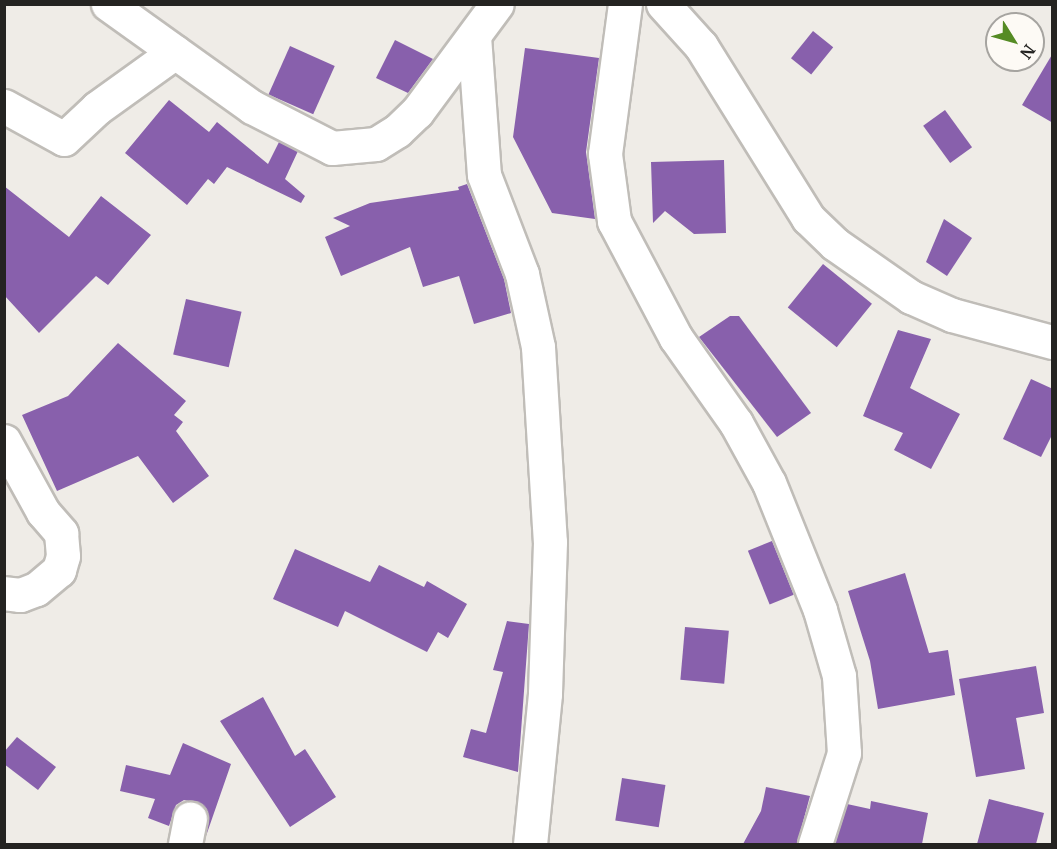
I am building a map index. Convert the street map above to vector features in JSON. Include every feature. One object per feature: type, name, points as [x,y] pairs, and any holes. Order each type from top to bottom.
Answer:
[{"type":"street","points":[[108,4],[272,119],[332,148],[376,144],[397,131],[497,4]]},
{"type":"street","points":[[625,4],[617,34],[604,154],[614,221],[676,338],[736,423],[769,483],[820,610],[839,676],[844,753],[815,844]]},
{"type":"street","points":[[663,4],[701,46],[801,209],[836,244],[911,297],[952,315],[1053,342]]},
{"type":"street","points":[[474,36],[484,175],[522,274],[538,347],[550,542],[545,694],[530,844]]},
{"type":"street","points":[[4,106],[64,139],[97,108],[175,52]]},
{"type":"street","points":[[4,441],[42,512],[60,533],[63,556],[59,570],[36,589],[20,595],[4,593]]},
{"type":"building","points":[[813,31],[833,47],[811,75],[791,58]]},
{"type":"building","points":[[395,40],[433,59],[408,93],[376,78]]},
{"type":"building","points":[[290,46],[335,66],[313,114],[268,94]]},
{"type":"building","points":[[525,48],[599,58],[586,152],[595,219],[552,213],[513,137]]},
{"type":"building","points":[[1053,53],[1053,123],[1022,105],[1042,72],[1045,72],[1045,66]]},
{"type":"building","points":[[169,100],[209,132],[217,122],[268,164],[279,142],[298,151],[285,179],[305,196],[301,203],[227,167],[214,184],[208,179],[187,205],[125,153]]},
{"type":"building","points":[[945,110],[972,147],[950,163],[923,126]]},
{"type":"building","points":[[724,160],[726,233],[694,234],[665,211],[653,223],[651,162]]},
{"type":"building","points":[[467,184],[504,279],[511,313],[474,324],[459,276],[423,287],[410,247],[341,276],[325,237],[350,226],[333,218],[370,203],[459,190],[458,187]]},
{"type":"building","points":[[4,186],[69,237],[101,196],[151,235],[108,285],[96,276],[39,333],[4,295]]},
{"type":"building","points":[[944,219],[972,238],[947,276],[926,262]]},
{"type":"building","points":[[823,264],[872,304],[837,347],[788,308]]},
{"type":"building","points":[[186,299],[242,312],[229,367],[173,355]]},
{"type":"building","points":[[730,316],[739,316],[811,413],[777,437],[699,337]]},
{"type":"building","points":[[898,330],[931,339],[910,388],[960,414],[931,469],[894,450],[903,433],[863,416]]},
{"type":"building","points":[[118,343],[186,401],[174,415],[183,422],[176,431],[209,476],[173,503],[138,456],[57,491],[22,415],[68,396]]},
{"type":"building","points":[[1031,379],[1053,389],[1053,433],[1041,457],[1003,439]]},
{"type":"building","points":[[772,541],[794,595],[770,605],[748,551]]},
{"type":"building","points":[[295,549],[370,582],[379,565],[424,587],[427,581],[467,604],[448,638],[438,632],[427,652],[345,611],[338,627],[273,599]]},
{"type":"building","points":[[905,573],[929,653],[948,650],[955,695],[878,709],[870,661],[848,591]]},
{"type":"building","points":[[507,621],[529,624],[518,772],[463,757],[471,729],[486,733],[503,672],[493,670]]},
{"type":"building","points":[[685,627],[729,631],[724,684],[680,680]]},
{"type":"building","points":[[1036,666],[1044,713],[1016,718],[1025,769],[976,777],[959,679]]},
{"type":"building","points":[[263,697],[295,756],[305,749],[336,797],[290,827],[220,721]]},
{"type":"building","points":[[17,737],[56,767],[38,790],[4,764],[4,752]]},
{"type":"building","points":[[183,743],[231,764],[206,836],[208,812],[202,804],[184,800],[176,805],[169,826],[148,818],[155,799],[120,791],[126,765],[170,775]]},
{"type":"building","points":[[622,778],[665,785],[659,827],[615,820]]},
{"type":"building","points":[[766,787],[810,796],[797,844],[743,844],[761,811]]},
{"type":"building","points":[[989,799],[1044,813],[1036,844],[977,844]]},
{"type":"building","points":[[871,801],[928,813],[922,844],[835,844],[847,804],[870,809]]}]
